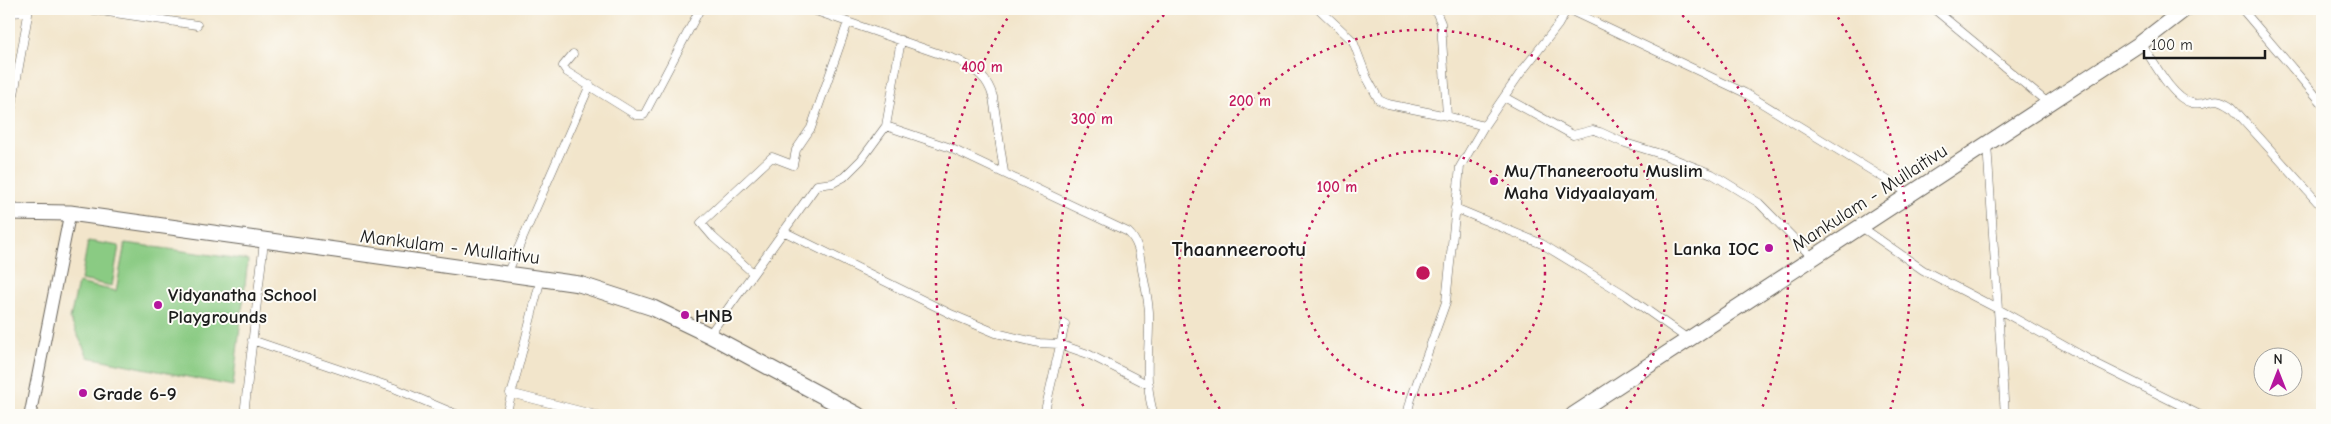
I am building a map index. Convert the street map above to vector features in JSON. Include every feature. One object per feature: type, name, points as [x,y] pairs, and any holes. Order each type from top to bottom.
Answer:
[{"type":"highway","name":"Mankulam - Mullaitivu","points":[[1573,415],[2141,43],[2182,10]]},
{"type":"highway","name":"Mankulam - Mullaitivu","points":[[9,212],[70,213],[578,284],[653,308],[709,335],[858,415]]},
{"type":"street","points":[[87,9],[198,25]]},
{"type":"street","points":[[572,54],[563,66],[566,72],[636,115],[644,115],[700,9]]},
{"type":"street","points":[[810,9],[960,61],[981,74],[990,85],[1004,172]]},
{"type":"street","points":[[1319,9],[1353,42],[1367,78],[1379,100],[1388,104],[1448,116],[1484,126]]},
{"type":"street","points":[[1438,9],[1441,23],[1448,116]]},
{"type":"street","points":[[1407,415],[1410,399],[1446,302],[1460,167],[1484,126],[1558,26],[1567,9],[1745,94],[1910,194]]},
{"type":"street","points":[[1934,9],[2048,103]]},
{"type":"street","points":[[2242,9],[2322,103]]},
{"type":"street","points":[[9,13],[28,10],[9,123]]},
{"type":"street","points":[[754,273],[713,237],[701,223],[772,157],[793,165],[796,150],[811,128],[848,22]]},
{"type":"street","points":[[709,335],[817,184],[833,183],[844,177],[861,160],[886,126],[901,40]]},
{"type":"street","points":[[2141,43],[2179,98],[2192,103],[2214,99],[2222,100],[2232,107],[2322,207]]},
{"type":"street","points":[[507,274],[590,85]]},
{"type":"street","points":[[1504,97],[1573,135],[1594,130],[1712,174],[1759,203],[1812,257]]},
{"type":"street","points":[[886,126],[948,146],[1128,232],[1134,238],[1139,250],[1149,310],[1149,385],[1150,403],[1154,415]]},
{"type":"street","points":[[1987,144],[1996,308],[2005,415]]},
{"type":"street","points":[[1455,208],[1542,244],[1624,294],[1688,339]]},
{"type":"street","points":[[30,415],[70,213]]},
{"type":"street","points":[[1860,226],[1923,270],[2095,363],[2200,415]]},
{"type":"street","points":[[783,231],[952,315],[996,333],[1039,343],[1059,344],[1088,354],[1149,385]]},
{"type":"street","points":[[244,415],[264,241]]},
{"type":"street","points":[[506,415],[510,393],[541,278]]},
{"type":"street","points":[[1044,415],[1065,324]]},
{"type":"street","points":[[252,340],[394,388],[458,415]]},
{"type":"street","points":[[510,393],[596,415]]},
{"type":"green space","points":[[88,241],[119,246],[112,286],[81,280]]},
{"type":"green space","name":"Vidyanatha School Playgrounds","points":[[125,243],[248,260],[233,386],[88,357],[70,319],[78,283],[116,291]]},
{"type":"place","name":"Mu/Thaneerootu Muslim Maha Vidyaalayam","points":[[1494,181]]},
{"type":"place","name":"Lanka IOC","points":[[1769,248]]},
{"type":"place","name":"Vidyanatha School Playgrounds","points":[[158,305]]},
{"type":"place","name":"HNB","points":[[685,315]]},
{"type":"place","name":"Grade 6-9","points":[[83,393]]},
{"type":"district","name":"Thaanneerootu","points":[[1239,249]]}]
